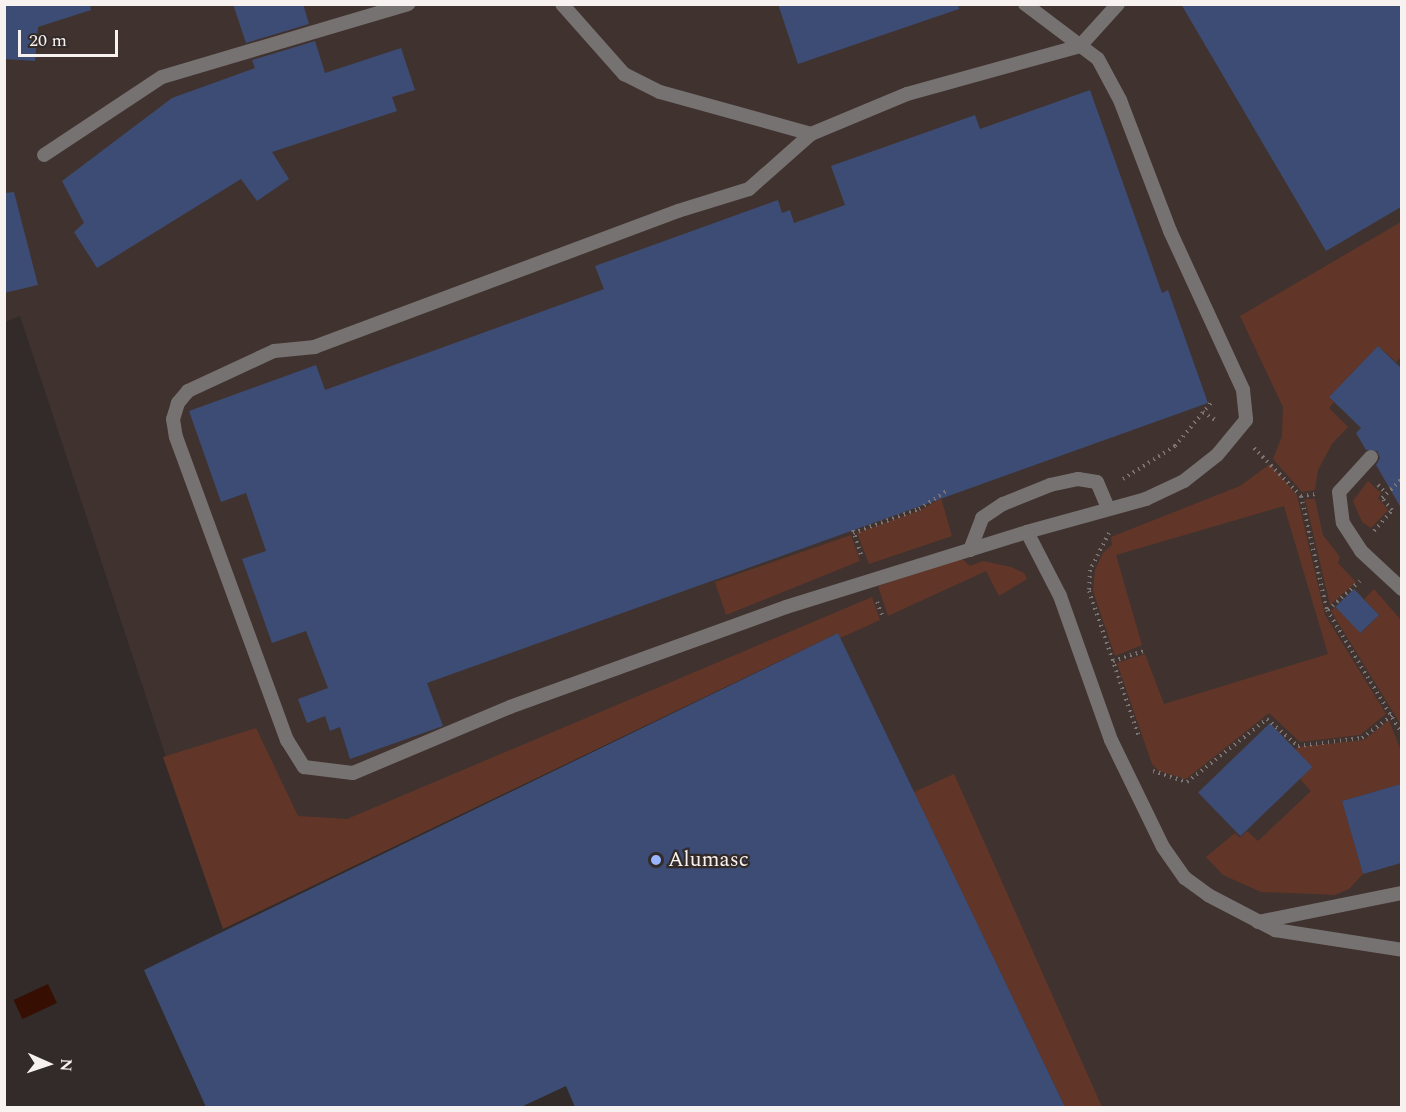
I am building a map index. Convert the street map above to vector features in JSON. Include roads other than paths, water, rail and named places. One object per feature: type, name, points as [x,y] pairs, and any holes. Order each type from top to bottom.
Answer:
[{"type":"lane","points":[[44,155],[162,76],[408,4]]},
{"type":"lane","points":[[562,4],[624,74],[660,92],[811,134]]},
{"type":"lane","points":[[1025,4],[1080,46],[1098,59],[1120,100],[1170,231],[1243,390],[1246,420],[1217,455],[1184,481],[1146,499],[1027,532],[786,607],[510,707],[353,773],[304,767],[287,740],[177,437],[173,419],[178,403],[188,391],[274,351],[315,347],[678,211],[749,189],[811,134],[907,93],[1080,46],[1118,4]]},
{"type":"lane","points":[[1371,457],[1339,492],[1343,523],[1359,548],[1401,589]]},
{"type":"lane","points":[[970,550],[982,518],[1003,504],[1050,485],[1078,479],[1097,482],[1108,508]]},
{"type":"lane","points":[[1027,532],[1060,596],[1111,740],[1162,847],[1185,878],[1208,896],[1275,930],[1401,950]]},
{"type":"lane","points":[[1258,922],[1401,893]]},
{"type":"place","name":"Alumasc","points":[[656,860]]}]
